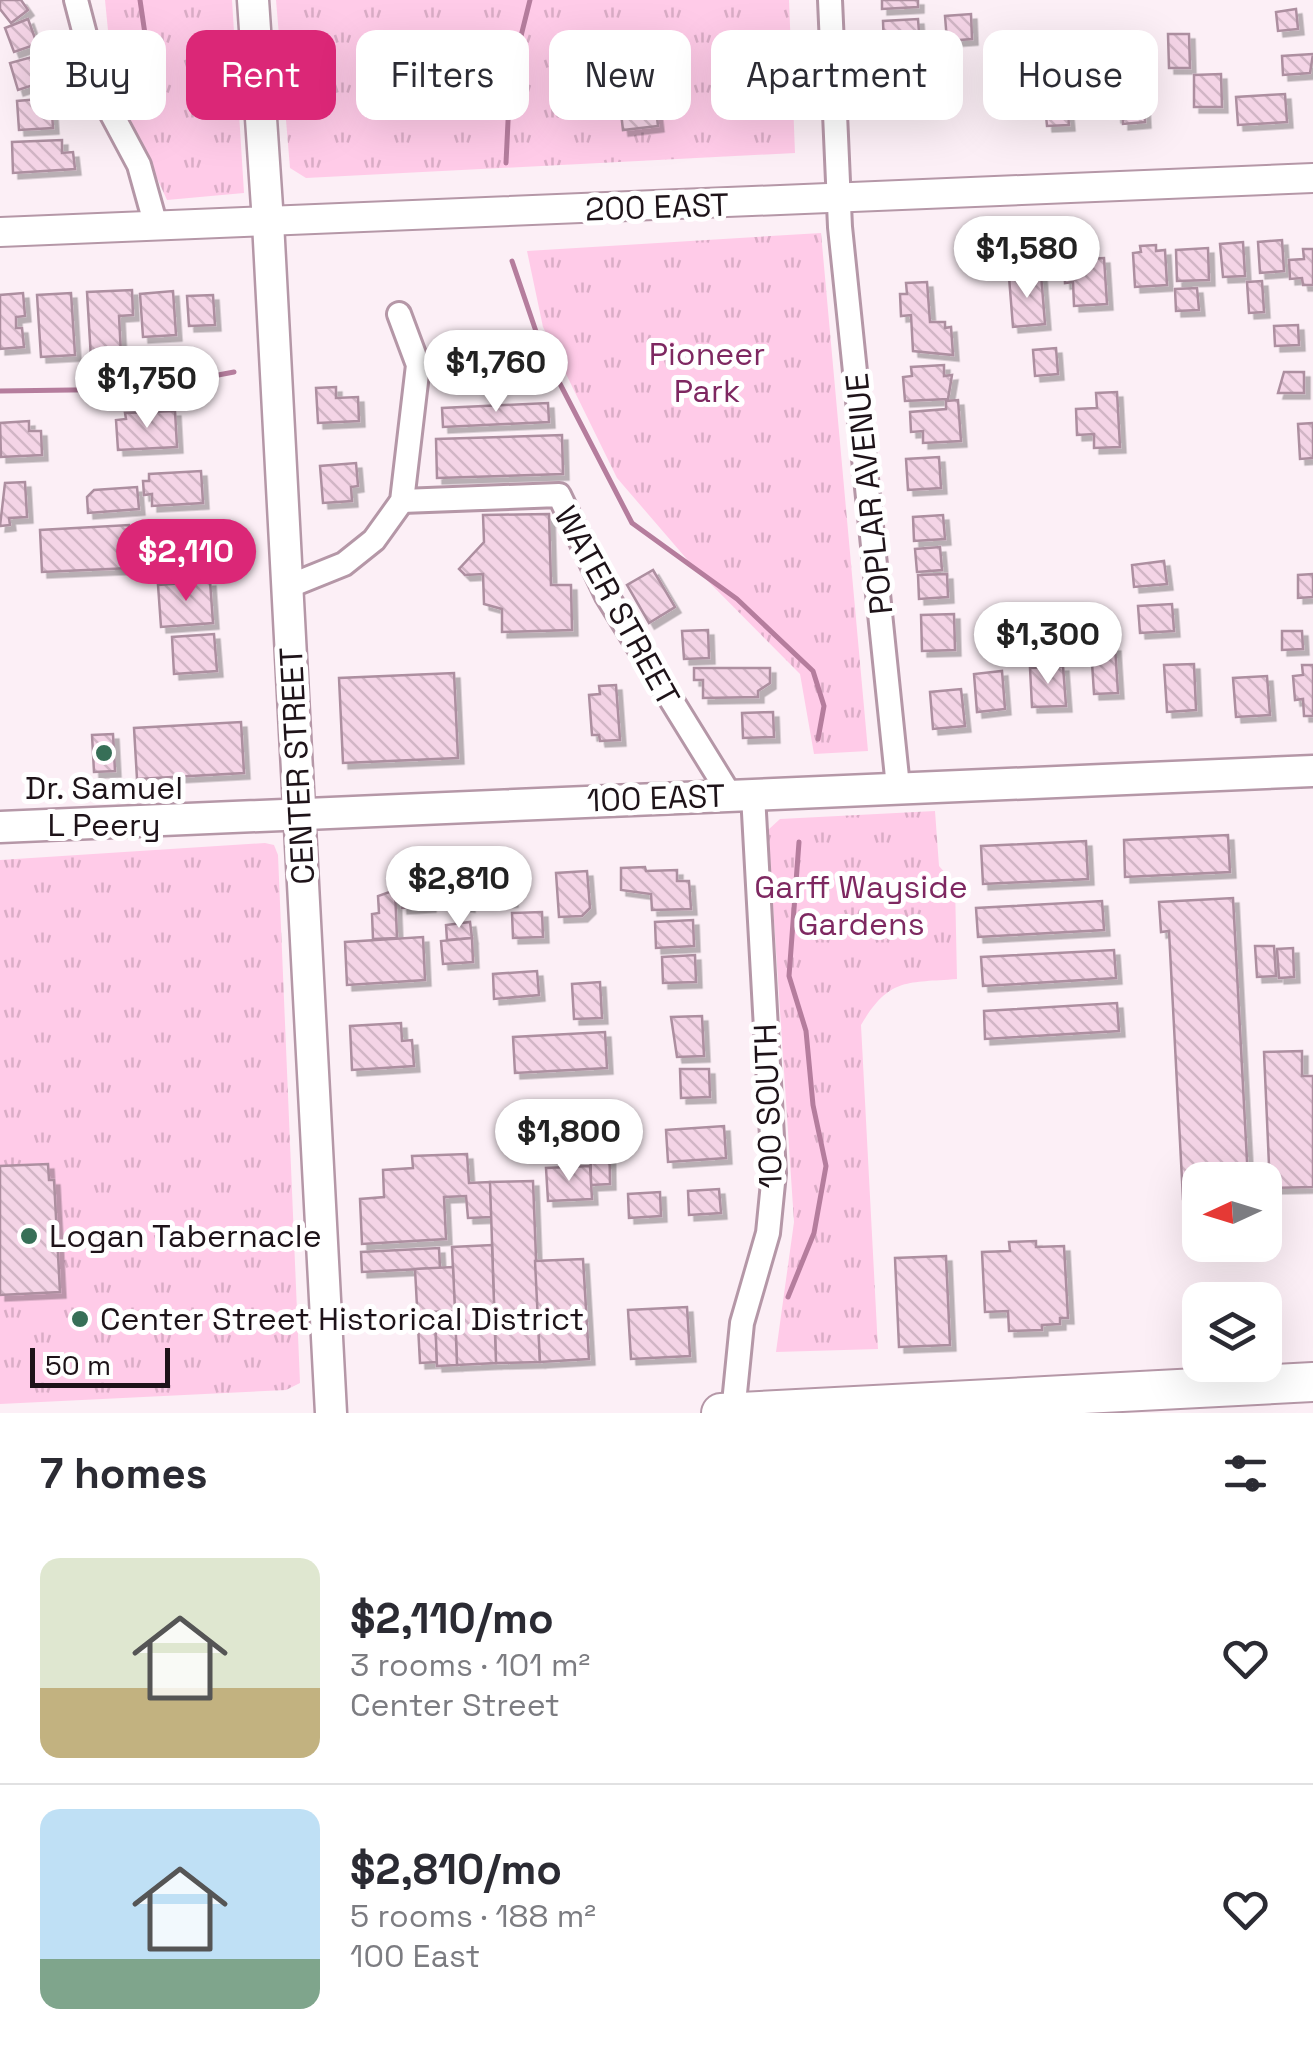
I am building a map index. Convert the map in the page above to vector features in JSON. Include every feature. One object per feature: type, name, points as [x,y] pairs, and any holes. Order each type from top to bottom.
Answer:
[{"type":"highway","points":[[721,1413],[1313,1382]]},
{"type":"main road","name":"CENTER STREET","points":[[252,0],[268,222],[331,1413]]},
{"type":"main road","name":"100 EAST","points":[[0,828],[1313,771]]},
{"type":"street","points":[[76,0],[100,92],[139,166],[156,226]]},
{"type":"street","points":[[830,0],[838,200]]},
{"type":"street","name":"200 EAST","points":[[0,232],[1313,178]]},
{"type":"street","name":"POPLAR AVENUE","points":[[838,200],[889,788]]},
{"type":"street","points":[[288,587],[344,564],[374,540],[402,502],[418,364],[400,314]]},
{"type":"street","name":"WATER STREET","points":[[402,502],[559,496],[606,596],[753,795]]},
{"type":"street","name":"100 SOUTH","points":[[733,1413],[742,1324],[768,1233],[774,1173],[753,795]]},
{"type":"green space","points":[[105,0],[232,0],[234,30],[186,30],[186,120],[239,120],[244,193],[167,200],[131,120],[166,120],[166,30],[108,30]]},
{"type":"green space","points":[[276,0],[789,0],[790,30],[711,30],[711,120],[794,120],[795,153],[306,178],[290,168],[286,120],[336,120],[336,30],[278,30]]},
{"type":"green space","name":"Pioneer Park","points":[[821,233],[868,751],[814,754],[800,674],[691,564],[617,478],[543,327],[527,251]]},
{"type":"green space","name":"Garff Wayside Gardens","points":[[935,811],[939,866],[955,884],[957,979],[900,986],[880,999],[861,1025],[878,1349],[776,1352],[794,1222],[768,830],[780,819]]},
{"type":"green space","points":[[274,845],[278,855],[300,1383],[286,1390],[0,1404],[0,860]]},
{"type":"building","points":[[0,0],[21,0],[28,10],[11,23],[0,9]]},
{"type":"building","points":[[882,0],[918,0],[918,7],[882,9]]},
{"type":"building","points":[[1296,9],[1298,29],[1278,31],[1276,12]]},
{"type":"building","points":[[971,14],[972,39],[963,40],[963,30],[946,30],[945,16]]},
{"type":"building","points":[[28,19],[32,30],[30,46],[14,52],[5,28]]},
{"type":"building","points":[[918,19],[919,30],[883,30],[883,21]]},
{"type":"building","points":[[1168,34],[1189,34],[1190,68],[1169,68]]},
{"type":"building","points":[[1313,54],[1310,73],[1283,75],[1282,56]]},
{"type":"building","points":[[30,57],[30,86],[18,90],[10,63]]},
{"type":"building","points":[[1221,74],[1222,107],[1194,107],[1194,75]]},
{"type":"building","points":[[1285,94],[1287,122],[1238,125],[1236,97]]},
{"type":"building","points":[[30,100],[30,120],[52,120],[53,128],[19,130],[17,101]]},
{"type":"building","points":[[622,120],[657,120],[658,126],[623,130]]},
{"type":"building","points":[[1046,120],[1069,120],[1069,125],[1047,126]]},
{"type":"building","points":[[1123,120],[1145,120],[1145,122],[1123,124]]},
{"type":"building","points":[[62,140],[62,153],[73,152],[75,169],[13,173],[12,142]]},
{"type":"building","points":[[1282,240],[1284,271],[1260,273],[1258,242]]},
{"type":"building","points":[[1243,242],[1245,276],[1223,277],[1220,244]]},
{"type":"building","points":[[1156,245],[1156,251],[1165,250],[1167,285],[1135,287],[1133,253],[1141,252],[1140,246]]},
{"type":"building","points":[[1208,248],[1209,280],[1177,281],[1176,250]]},
{"type":"building","points":[[1303,249],[1313,249],[1313,285],[1303,285],[1302,278],[1290,279],[1289,260],[1304,259]]},
{"type":"building","points":[[1104,258],[1107,304],[1074,306],[1073,282],[1065,283],[1064,260]]},
{"type":"building","points":[[1041,274],[1045,324],[1013,327],[1009,277]]},
{"type":"building","points":[[1262,281],[1264,312],[1249,313],[1247,282]]},
{"type":"building","points":[[927,282],[930,322],[945,322],[945,328],[951,327],[953,355],[913,351],[911,315],[901,316],[900,294],[907,294],[906,283]]},
{"type":"building","points":[[1197,288],[1199,310],[1176,311],[1175,289]]},
{"type":"building","points":[[132,290],[133,315],[119,316],[122,374],[92,375],[87,292]]},
{"type":"building","points":[[173,291],[176,335],[143,337],[140,294]]},
{"type":"building","points":[[23,293],[25,316],[16,317],[16,328],[22,328],[24,347],[0,349],[0,295]]},
{"type":"building","points":[[71,293],[75,355],[41,357],[37,295]]},
{"type":"building","points":[[213,295],[215,325],[189,326],[187,296]]},
{"type":"building","points":[[1298,325],[1299,345],[1275,346],[1274,326]]},
{"type":"building","points":[[1056,348],[1058,374],[1035,376],[1033,350]]},
{"type":"building","points":[[536,356],[537,376],[445,381],[444,361]]},
{"type":"building","points":[[944,365],[944,376],[952,375],[948,399],[905,401],[903,377],[912,376],[911,367]]},
{"type":"building","points":[[1284,372],[1304,372],[1304,393],[1278,393]]},
{"type":"building","points":[[336,387],[336,398],[358,397],[359,421],[318,423],[316,388]]},
{"type":"building","points":[[1117,392],[1120,447],[1094,448],[1094,434],[1077,435],[1076,409],[1097,408],[1096,393]]},
{"type":"building","points":[[958,400],[961,441],[923,443],[923,431],[911,432],[910,412],[946,409],[946,401]]},
{"type":"building","points":[[548,403],[549,422],[443,427],[442,408]]},
{"type":"building","points":[[175,411],[177,447],[118,450],[116,420],[126,419],[125,413]]},
{"type":"building","points":[[29,421],[29,431],[41,431],[42,455],[1,457],[0,423]]},
{"type":"building","points":[[1313,423],[1313,458],[1300,459],[1298,424]]},
{"type":"building","points":[[562,435],[563,474],[437,478],[436,439]]},
{"type":"building","points":[[939,457],[941,488],[908,490],[906,459]]},
{"type":"building","points":[[356,463],[358,486],[351,487],[352,501],[323,503],[320,466]]},
{"type":"building","points":[[201,471],[203,503],[152,506],[152,494],[144,495],[143,481],[149,481],[149,474]]},
{"type":"building","points":[[25,482],[27,517],[9,518],[10,525],[0,526],[5,483]]},
{"type":"building","points":[[137,487],[139,509],[88,513],[87,497],[94,490]]},
{"type":"building","points":[[549,514],[551,585],[571,585],[572,630],[502,632],[502,609],[484,604],[483,574],[465,575],[459,569],[484,542],[483,515]]},
{"type":"building","points":[[943,515],[945,539],[914,541],[913,517]]},
{"type":"building","points":[[129,525],[131,568],[42,572],[40,530]]},
{"type":"building","points":[[204,528],[206,553],[151,557],[149,532]]},
{"type":"building","points":[[940,547],[942,570],[917,572],[915,549]]},
{"type":"building","points":[[1164,561],[1167,584],[1134,587],[1132,565]]},
{"type":"building","points":[[653,570],[675,607],[649,623],[627,585]]},
{"type":"building","points":[[947,574],[948,597],[919,599],[918,575]]},
{"type":"building","points":[[1313,574],[1313,597],[1298,598],[1298,575]]},
{"type":"building","points":[[210,581],[213,623],[161,627],[158,585]]},
{"type":"building","points":[[1172,604],[1174,631],[1140,633],[1138,606]]},
{"type":"building","points":[[954,614],[955,650],[922,651],[921,615]]},
{"type":"building","points":[[708,630],[709,658],[684,659],[682,631]]},
{"type":"building","points":[[1282,631],[1302,631],[1303,649],[1282,650]]},
{"type":"building","points":[[214,634],[217,671],[174,674],[172,637]]},
{"type":"building","points":[[1115,646],[1118,693],[1094,694],[1091,647]]},
{"type":"building","points":[[1194,664],[1196,710],[1167,712],[1164,665]]},
{"type":"building","points":[[1302,665],[1313,665],[1313,716],[1304,716],[1303,699],[1295,700],[1293,676],[1303,675]]},
{"type":"building","points":[[1063,666],[1066,706],[1032,707],[1030,668]]},
{"type":"building","points":[[694,668],[770,668],[770,683],[758,691],[758,697],[703,698],[703,680],[694,680]]},
{"type":"building","points":[[1002,671],[1005,709],[977,712],[974,674]]},
{"type":"building","points":[[454,673],[458,758],[343,763],[339,678]]},
{"type":"building","points":[[1267,676],[1270,715],[1236,717],[1233,678]]},
{"type":"building","points":[[616,685],[620,740],[600,741],[599,735],[592,735],[589,695],[600,694],[599,686]]},
{"type":"building","points":[[961,689],[965,726],[933,729],[930,692]]},
{"type":"building","points":[[773,712],[774,737],[743,738],[742,713]]},
{"type":"building","points":[[241,722],[244,773],[137,779],[134,728]]},
{"type":"building","name":"Dr. Samuel L Peery","points":[[113,734],[115,771],[94,772],[92,735]]},
{"type":"building","points":[[1228,835],[1230,872],[1125,877],[1124,840]]},
{"type":"building","points":[[1086,841],[1088,879],[983,884],[981,846]]},
{"type":"building","points":[[510,866],[512,901],[488,903],[486,868]]},
{"type":"building","points":[[645,867],[646,871],[677,870],[677,881],[689,881],[691,909],[652,910],[651,894],[621,890],[621,868]]},
{"type":"building","points":[[428,871],[430,906],[402,908],[400,872]]},
{"type":"building","points":[[467,871],[469,906],[444,903],[442,872]]},
{"type":"building","points":[[587,871],[590,908],[582,916],[559,917],[556,873]]},
{"type":"building","points":[[395,890],[397,938],[373,939],[372,914],[379,913],[378,896]]},
{"type":"building","points":[[1233,898],[1247,1162],[1182,1162],[1182,1180],[1169,931],[1161,932],[1159,902]]},
{"type":"building","points":[[1102,901],[1104,930],[978,937],[976,908]]},
{"type":"building","points":[[542,912],[543,937],[513,938],[512,913]]},
{"type":"building","points":[[693,920],[694,946],[656,948],[655,922]]},
{"type":"building","points":[[470,922],[472,938],[447,940],[446,925]]},
{"type":"building","points":[[423,937],[425,980],[347,985],[345,942]]},
{"type":"building","points":[[472,938],[473,962],[443,964],[441,941]]},
{"type":"building","points":[[1255,946],[1274,946],[1276,976],[1257,977]]},
{"type":"building","points":[[1293,948],[1294,977],[1279,978],[1277,949]]},
{"type":"building","points":[[1114,950],[1116,978],[983,986],[981,957]]},
{"type":"building","points":[[695,955],[696,982],[663,983],[662,957]]},
{"type":"building","points":[[537,971],[539,995],[494,999],[493,974]]},
{"type":"building","points":[[600,982],[602,1018],[574,1019],[572,984]]},
{"type":"building","points":[[1117,1003],[1119,1031],[985,1039],[984,1011]]},
{"type":"building","points":[[702,1016],[704,1056],[677,1057],[671,1017]]},
{"type":"building","points":[[401,1023],[402,1041],[412,1040],[414,1066],[352,1070],[350,1026]]},
{"type":"building","points":[[605,1032],[607,1068],[515,1073],[513,1037]]},
{"type":"building","points":[[1302,1051],[1302,1076],[1313,1076],[1313,1187],[1282,1188],[1282,1162],[1269,1162],[1264,1052]]},
{"type":"building","points":[[680,1069],[709,1069],[710,1097],[681,1098]]},
{"type":"building","points":[[609,1119],[610,1184],[591,1185],[590,1120]]},
{"type":"building","points":[[724,1126],[726,1158],[668,1162],[666,1130]]},
{"type":"building","points":[[467,1154],[469,1183],[490,1182],[492,1217],[468,1218],[466,1196],[444,1197],[446,1239],[362,1244],[360,1199],[384,1197],[383,1170],[413,1168],[412,1156]]},
{"type":"building","name":"Logan Tabernacle","points":[[48,1164],[49,1180],[54,1180],[60,1292],[0,1295],[0,1166]]},
{"type":"building","points":[[590,1166],[592,1199],[548,1201],[546,1168]]},
{"type":"building","points":[[533,1181],[540,1362],[496,1363],[490,1182]]},
{"type":"building","points":[[719,1189],[721,1213],[689,1215],[688,1191]]},
{"type":"building","points":[[660,1192],[661,1216],[629,1218],[628,1194]]},
{"type":"building","points":[[1036,1241],[1036,1247],[1064,1246],[1068,1318],[1060,1318],[1060,1324],[1042,1325],[1042,1330],[1009,1331],[1008,1311],[985,1312],[982,1252],[1010,1251],[1009,1242]]},
{"type":"building","points":[[492,1245],[496,1363],[457,1365],[452,1247]]},
{"type":"building","points":[[439,1248],[440,1268],[362,1272],[361,1252]]},
{"type":"building","points":[[946,1256],[950,1345],[899,1347],[895,1258]]},
{"type":"building","points":[[583,1259],[589,1359],[540,1362],[535,1261]]},
{"type":"building","points":[[453,1267],[455,1311],[435,1312],[437,1362],[420,1363],[415,1269]]},
{"type":"building","points":[[687,1307],[690,1356],[631,1359],[628,1310]]},
{"type":"building","points":[[455,1311],[457,1365],[437,1366],[435,1312]]},
{"type":"waterway","points":[[140,0],[144,30]]},
{"type":"waterway","points":[[506,163],[510,80],[530,0]]},
{"type":"waterway","points":[[512,261],[542,349],[632,523],[737,599],[813,671],[824,706],[818,739]]},
{"type":"waterway","points":[[0,391],[144,389],[234,372]]},
{"type":"waterway","points":[[788,1297],[814,1233],[826,1166],[813,1105],[806,1031],[789,976],[799,842]]},
{"type":"place","name":"Dr. Samuel L Peery","points":[[104,753]]},
{"type":"place","name":"Logan Tabernacle","points":[[29,1236]]},
{"type":"place","name":"Center Street Historical District","points":[[80,1319]]}]
